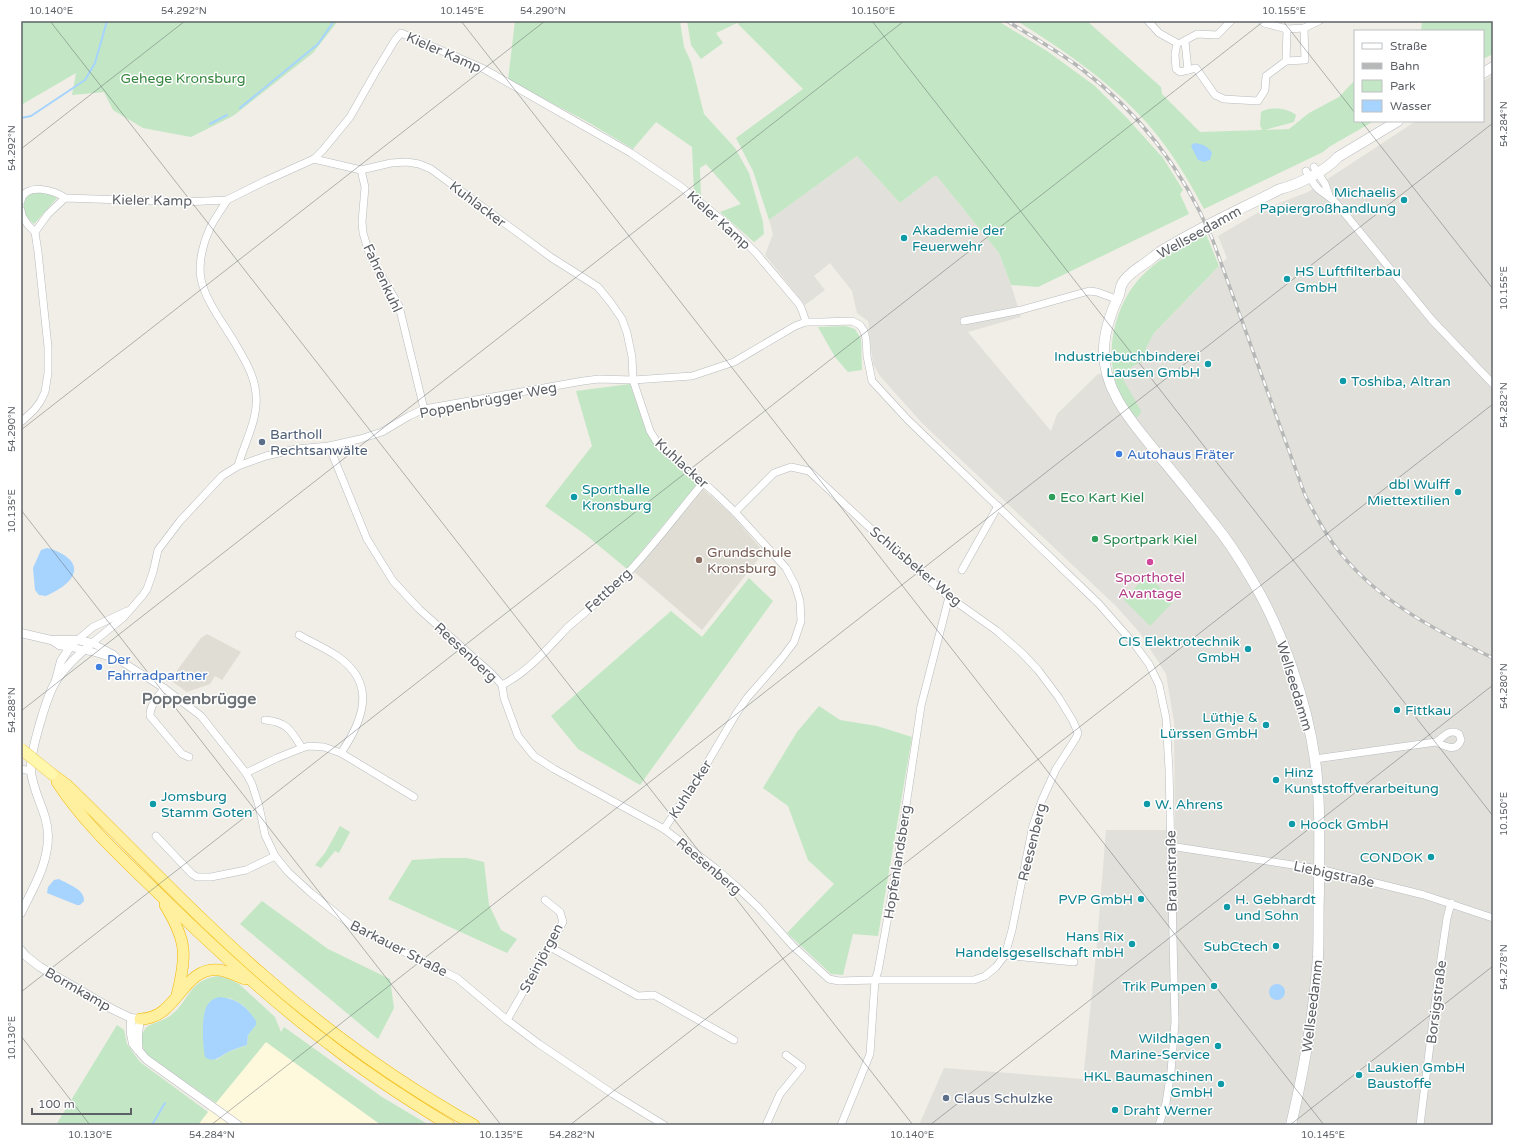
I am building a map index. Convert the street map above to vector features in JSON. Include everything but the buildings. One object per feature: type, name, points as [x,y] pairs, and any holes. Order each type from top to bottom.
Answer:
[{"type":"highway","points":[[52,774],[73,805],[87,821],[155,890],[255,984],[302,1024],[356,1065],[449,1125]]},
{"type":"highway","points":[[52,774],[67,785],[189,906],[262,974],[309,1013],[372,1060],[427,1098],[474,1125]]},
{"type":"highway","points":[[155,890],[178,926],[182,940],[183,964],[177,996]]},
{"type":"highway","points":[[135,1018],[146,1019],[161,1014],[195,978],[203,973],[214,970],[232,973],[255,984]]},
{"type":"main road","points":[[1484,72],[1493,67]]},
{"type":"main road","name":"Wellseedamm","points":[[1291,1125],[1304,1065],[1318,959],[1319,816],[1315,759],[1306,714],[1275,623],[1254,582],[1213,522],[1132,422],[1116,397],[1107,371],[1104,349],[1108,321],[1118,295],[1126,289],[1141,267],[1153,256],[1173,244],[1280,189],[1287,182],[1333,163],[1338,157],[1396,122]]},
{"type":"main road","points":[[21,749],[52,774]]},
{"type":"street","points":[[1148,21],[1158,33],[1181,42]]},
{"type":"street","points":[[1231,21],[1217,35],[1197,34],[1181,42],[1175,54],[1176,69],[1180,72],[1196,68],[1215,95],[1224,99],[1258,101],[1265,90],[1266,76],[1286,61],[1305,60],[1304,28]]},
{"type":"street","points":[[1262,21],[1264,23],[1287,29],[1304,28],[1319,21]]},
{"type":"street","points":[[1286,61],[1287,29]]},
{"type":"street","name":"Kieler Kamp","points":[[21,201],[21,197],[28,191],[35,189],[48,190],[60,194],[65,198],[184,202],[227,200],[314,159],[350,117],[374,73],[401,33],[484,69],[631,152],[680,186],[728,225],[756,253],[798,304],[802,310],[806,322]]},
{"type":"street","points":[[1181,42],[1188,70]]},
{"type":"street","name":"Kuhlacker","points":[[314,159],[361,170],[391,163],[407,162],[419,164],[431,169],[546,254],[598,287],[617,311],[627,333],[632,357],[633,380],[654,439],[660,447],[735,512],[786,568],[795,585],[800,601],[801,621],[794,642],[747,698],[736,714],[700,777],[664,829]]},
{"type":"street","name":"Fahrenkuhl","points":[[361,170],[365,187],[362,222],[363,234],[370,256],[399,306],[424,409]]},
{"type":"street","points":[[1311,172],[1325,184],[1329,195],[1432,320],[1493,384]]},
{"type":"street","points":[[35,232],[48,214],[65,198]]},
{"type":"street","points":[[227,200],[209,230],[201,254],[201,278],[209,300],[249,366],[255,388],[256,408],[250,435],[243,447],[238,466]]},
{"type":"street","points":[[21,210],[22,216],[35,232],[48,347],[48,372],[45,392],[34,410],[21,422]]},
{"type":"street","points":[[964,321],[1021,310],[1089,291],[1118,295]]},
{"type":"street","name":"Poppenbrügger Weg","points":[[56,681],[84,650],[124,617],[131,609],[147,589],[158,550],[180,521],[222,476],[238,466],[266,456],[296,449],[329,446],[360,439],[382,432],[424,409],[582,381],[633,380],[692,376],[734,362],[784,331],[806,322],[852,322],[860,325],[866,338],[867,356],[872,381]]},
{"type":"street","name":"Braunstraße","points":[[872,381],[908,420],[1099,604],[1136,645],[1149,664],[1159,685],[1166,718],[1170,769],[1170,846],[1175,1022],[1171,1071],[1166,1103],[1159,1125]]},
{"type":"street","name":"Reesenberg","points":[[329,446],[367,539],[393,581],[419,609],[491,673],[502,685],[504,698],[518,736],[534,756],[554,769],[664,829],[737,887],[758,907],[793,946],[829,979],[839,981],[974,980],[985,976],[996,967],[1005,955],[1012,930],[1035,819],[1056,769],[1078,733]]},
{"type":"street","name":"Schlüsbeker Weg","points":[[735,512],[774,473],[791,467],[809,470],[884,541],[950,596],[997,631],[1022,653],[1038,670],[1059,698],[1074,721],[1078,733]]},
{"type":"street","name":"Fettberg","points":[[502,685],[513,679],[545,651],[582,614],[616,585],[634,566],[703,483]]},
{"type":"street","points":[[962,570],[998,506]]},
{"type":"street","name":"Hopfenlandsberg","points":[[841,1125],[870,1054],[876,980],[896,872],[921,706],[950,596]]},
{"type":"street","name":"Poppenbrügger Weg","points":[[70,647],[93,627],[131,609]]},
{"type":"street","name":"Barkauer Straße","points":[[21,633],[51,640],[77,640],[92,643],[112,654],[164,688],[201,716],[246,773],[252,784],[259,806],[265,835],[275,856],[288,872],[311,893],[352,926],[457,978],[507,1020],[539,1044],[664,1125]]},
{"type":"street","points":[[299,635],[337,655],[357,676],[362,689],[363,702],[361,717],[352,736],[341,753]]},
{"type":"street","name":"Barkauer Straße","points":[[51,640],[59,645],[84,650],[119,660]]},
{"type":"street","points":[[21,913],[40,876],[48,843],[47,820],[34,786],[31,771],[31,755],[56,681],[58,669],[70,647]]},
{"type":"street","points":[[164,688],[153,705],[150,716],[182,754],[189,757]]},
{"type":"street","points":[[265,720],[281,722],[293,732],[302,748]]},
{"type":"street","points":[[1315,759],[1436,742]]},
{"type":"street","points":[[246,773],[276,758],[302,748],[309,746],[324,747],[341,753],[414,797]]},
{"type":"street","points":[[21,769],[31,771]]},
{"type":"street","points":[[156,836],[192,874],[197,877],[211,877],[246,870],[275,856]]},
{"type":"street","name":"Liebigstraße","points":[[1170,846],[1319,870],[1424,895],[1493,918]]},
{"type":"street","name":"Steinjörgen","points":[[507,1020],[563,922],[560,912],[544,900]]},
{"type":"street","name":"Borsigstraße","points":[[1420,1125],[1439,972],[1447,918],[1451,903]]},
{"type":"street","points":[[550,946],[638,996],[654,995],[734,1040]]},
{"type":"street","name":"Bormkamp","points":[[21,950],[40,967],[112,1009],[135,1018]]},
{"type":"street","points":[[1005,955],[1074,962]]},
{"type":"street","points":[[135,1018],[138,1033],[138,1050],[150,1063],[238,1125]]},
{"type":"street","points":[[766,1125],[780,1094],[802,1067],[786,1055]]},
{"type":"shaded area","points":[[1493,75],[1493,1125],[919,1125],[944,1068],[1083,1079],[1096,955],[1106,830],[1175,830],[1174,722],[1166,674],[1140,633],[1116,606],[922,423],[880,376],[873,364],[868,321],[857,313],[852,291],[830,263],[814,276],[825,290],[805,305],[765,255],[773,234],[769,220],[857,156],[900,203],[936,175],[999,253],[1021,317],[968,332],[1051,431],[1057,414],[1098,374],[1114,375],[1146,348],[1154,333],[1227,258],[1218,236],[1264,209],[1308,192],[1414,122],[1484,122],[1484,80]]},
{"type":"shaded area","name":"Grundschule Kronsburg","points":[[702,488],[730,513],[764,552],[702,630],[632,570]]},
{"type":"shaded area","points":[[207,634],[241,652],[222,680],[215,676],[210,684],[187,692],[170,680],[201,638]]},
{"type":"shaded area","points":[[266,1042],[381,1125],[198,1125],[212,1106]]},
{"type":"green space","name":"Gehege Kronsburg","points":[[21,21],[338,21],[313,53],[233,116],[191,137],[143,128],[113,110],[104,92],[72,95],[76,73],[21,105]]},
{"type":"green space","points":[[515,21],[680,21],[684,47],[691,62],[704,114],[735,148],[749,173],[763,222],[764,234],[754,242],[720,212],[741,204],[706,164],[700,168],[701,198],[694,193],[692,147],[656,122],[633,149],[586,121],[508,80]]},
{"type":"green space","points":[[687,21],[998,21],[1047,51],[1095,86],[1127,118],[1163,158],[1183,190],[1180,194],[1189,214],[1038,287],[1011,285],[999,253],[936,175],[900,203],[857,156],[769,220],[753,171],[736,138],[803,89],[737,23],[716,33],[723,43],[701,59],[691,45]]},
{"type":"green space","points":[[1017,21],[1087,21],[1161,87],[1162,94],[1200,132],[1262,130],[1260,125],[1261,112],[1274,108],[1284,109],[1296,115],[1294,122],[1265,130],[1289,129],[1309,113],[1339,97],[1354,81],[1354,122],[1372,122],[1323,152],[1204,209],[1185,175],[1147,123],[1102,80],[1052,43]]},
{"type":"green space","points":[[1422,21],[1493,21],[1493,54],[1484,58],[1484,30],[1421,30]]},
{"type":"green space","points":[[44,192],[58,197],[34,224],[25,216],[25,201],[30,193]]},
{"type":"green space","points":[[1206,234],[1219,266],[1154,333],[1146,348],[1149,359],[1133,366],[1124,375],[1123,379],[1141,411],[1136,418],[1123,399],[1115,380],[1112,365],[1113,336],[1121,307],[1128,294],[1147,271],[1175,251]]},
{"type":"green space","points":[[846,326],[855,329],[861,339],[862,370],[848,372],[835,357],[818,327]]},
{"type":"green space","points":[[630,384],[647,433],[698,483],[627,569],[586,535],[545,506],[592,446],[576,391]]},
{"type":"green space","points":[[1147,575],[1174,601],[1150,626],[1124,600]]},
{"type":"green space","points":[[749,578],[773,601],[640,785],[578,749],[551,716],[671,611],[702,637]]},
{"type":"green space","points":[[819,706],[840,720],[877,726],[912,737],[878,936],[853,934],[843,975],[831,974],[787,933],[834,884],[808,860],[788,806],[763,788],[797,732]]},
{"type":"green space","points":[[340,826],[350,832],[339,853],[335,851],[321,868],[315,865],[325,853]]},
{"type":"green space","points":[[467,858],[484,862],[489,905],[501,930],[517,939],[507,953],[388,899],[412,860]]},
{"type":"green space","points":[[262,901],[328,949],[390,979],[394,1008],[378,1039],[240,924]]},
{"type":"green space","points":[[218,976],[227,978],[239,984],[275,1017],[281,1032],[284,1027],[382,1097],[429,1125],[381,1125],[266,1042],[216,1103],[147,1056],[142,1042],[143,1032],[147,1027],[170,1016],[182,1004],[195,986],[208,978]],"holes":[[[229,998],[243,1005],[256,1025],[248,1035],[247,1045],[228,1052],[216,1060],[204,1048],[203,1024],[205,1010]]]},
{"type":"green space","points":[[117,1025],[124,1030],[127,1044],[140,1062],[208,1112],[198,1125],[56,1125]]},
{"type":"water","points":[[1194,143],[1209,149],[1212,153],[1210,160],[1204,162],[1198,160],[1191,146]]},
{"type":"water","points":[[47,548],[59,552],[70,560],[73,564],[74,570],[73,576],[68,582],[61,588],[46,596],[39,595],[35,590],[33,568],[41,550]]},
{"type":"water","points":[[59,879],[75,887],[82,893],[84,901],[80,905],[47,893],[48,887],[54,880]]},
{"type":"water","points":[[1274,984],[1280,984],[1285,989],[1283,998],[1280,1000],[1274,1000],[1269,995],[1269,989]]},
{"type":"water","points":[[220,997],[232,999],[245,1007],[256,1021],[256,1025],[248,1035],[247,1045],[230,1051],[217,1059],[211,1060],[205,1057],[203,1037],[204,1014],[209,1003]]},
{"type":"waterway","points":[[21,118],[31,116],[85,80],[95,63],[107,21]]},
{"type":"waterway","points":[[240,108],[318,44],[334,21]]},
{"type":"waterway","points":[[210,124],[227,115]]},
{"type":"waterway","points":[[152,1125],[165,1103]]},
{"type":"railway","points":[[1007,21],[1079,67],[1100,84],[1121,103],[1139,123],[1173,166],[1187,189],[1212,238],[1305,495],[1333,544],[1354,568],[1389,599],[1409,613],[1450,637],[1493,658]]},
{"type":"place","name":"Michaelis Papiergroßhandlung","points":[[1404,200]]},
{"type":"place","name":"Akademie der Feuerwehr","points":[[904,238]]},
{"type":"place","name":"HS Luftfilterbau GmbH","points":[[1287,279]]},
{"type":"place","name":"Industriebuchbinderei Lausen GmbH","points":[[1208,364]]},
{"type":"place","name":"Toshiba, Altran","points":[[1343,381]]},
{"type":"place","name":"Bartholl Rechtsanwälte","points":[[262,442]]},
{"type":"place","name":"Autohaus Fräter","points":[[1119,454]]},
{"type":"place","name":"dbl Wulff Miettextilien","points":[[1458,492]]},
{"type":"place","name":"Sporthalle Kronsburg","points":[[574,497]]},
{"type":"place","name":"Eco Kart Kiel","points":[[1052,497]]},
{"type":"place","name":"Sportpark Kiel","points":[[1095,539]]},
{"type":"place","name":"Grundschule Kronsburg","points":[[699,560]]},
{"type":"place","name":"Sporthotel Avantage","points":[[1150,562]]},
{"type":"place","name":"CIS Elektrotechnik GmbH","points":[[1248,649]]},
{"type":"place","name":"Der Fahrradpartner","points":[[99,667]]},
{"type":"place","name":"Fittkau","points":[[1397,710]]},
{"type":"place","name":"Lüthje & Lürssen GmbH","points":[[1266,725]]},
{"type":"place","name":"Hinz Kunststoffverarbeitung","points":[[1276,780]]},
{"type":"place","name":"Jomsburg Stamm Goten","points":[[153,804]]},
{"type":"place","name":"W. Ahrens","points":[[1147,804]]},
{"type":"place","name":"Hoock GmbH","points":[[1292,824]]},
{"type":"place","name":"CONDOK","points":[[1431,857]]},
{"type":"place","name":"PVP GmbH","points":[[1141,899]]},
{"type":"place","name":"H. Gebhardt und Sohn","points":[[1227,907]]},
{"type":"place","name":"Hans Rix Handelsgesellschaft mbH","points":[[1132,944]]},
{"type":"place","name":"SubCtech","points":[[1276,946]]},
{"type":"place","name":"Trik Pumpen","points":[[1214,986]]},
{"type":"place","name":"Wildhagen Marine-Service","points":[[1218,1046]]},
{"type":"place","name":"Laukien GmbH Baustoffe","points":[[1359,1075]]},
{"type":"place","name":"HKL Baumaschinen GmbH","points":[[1221,1084]]},
{"type":"place","name":"Claus Schulzke","points":[[946,1098]]},
{"type":"place","name":"Draht Werner","points":[[1115,1110]]},
{"type":"district","name":"Poppenbrügge","points":[[199,698]]}]
